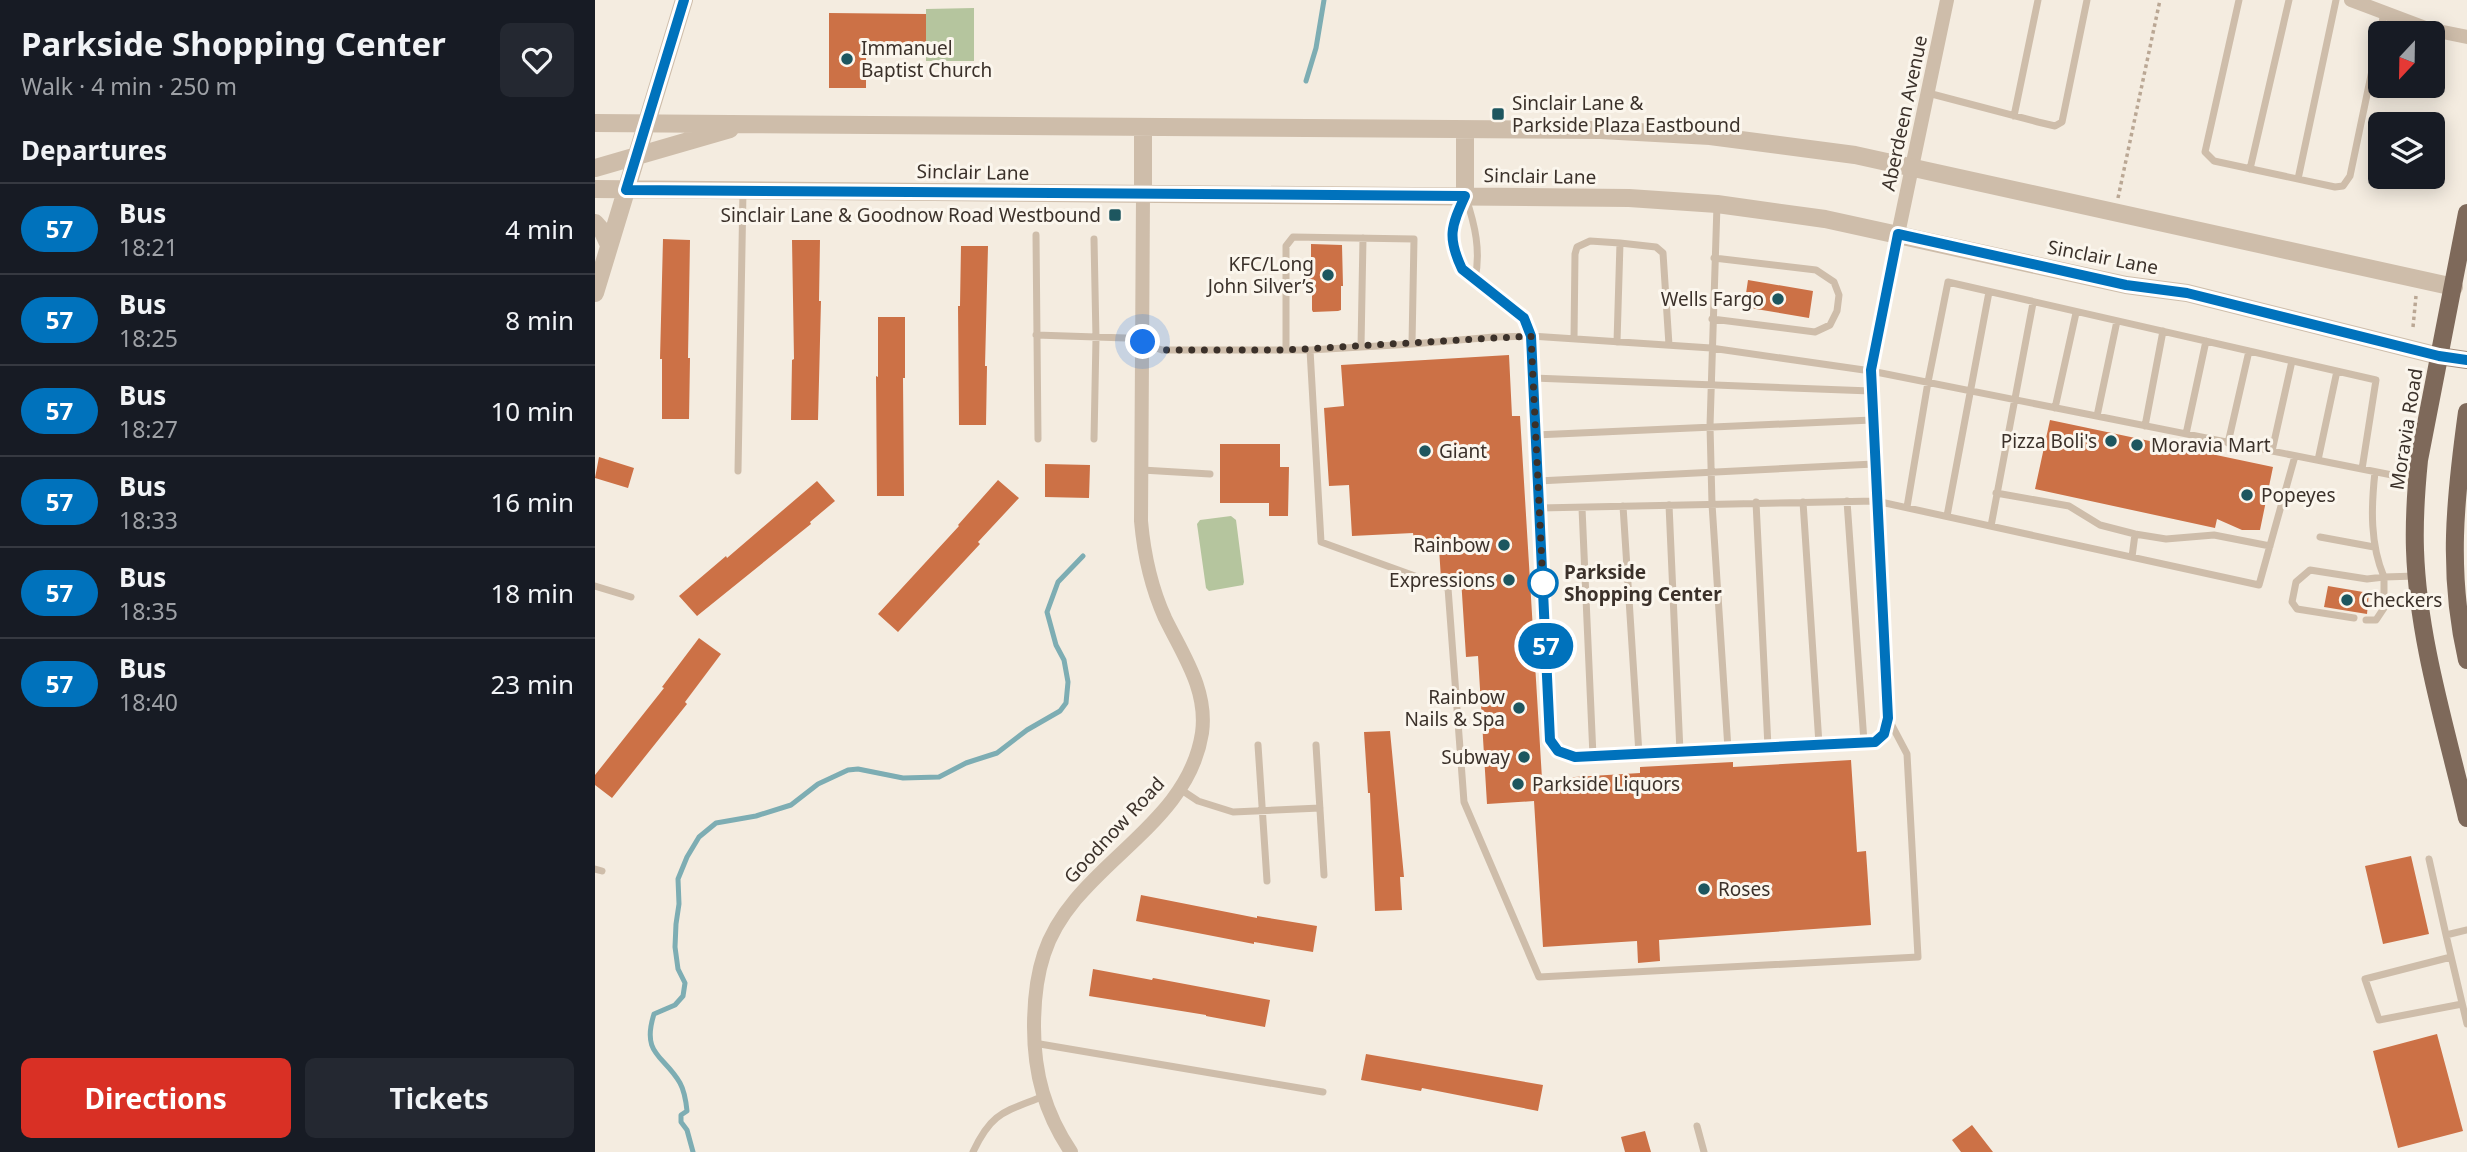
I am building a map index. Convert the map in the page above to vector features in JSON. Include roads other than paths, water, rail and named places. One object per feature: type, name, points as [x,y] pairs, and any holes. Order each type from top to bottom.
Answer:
[{"type":"main road","name":"Moravia Road","points":[[2467,213],[2460,289],[2439,356],[2417,480],[2415,553],[2428,652],[2467,818]]},
{"type":"main road","name":"Sinclair Lane","points":[[2439,356],[2467,360]]},
{"type":"main road","points":[[2467,412],[2453,529],[2453,568],[2467,660]]},
{"type":"street","points":[[595,293],[603,252],[626,190],[684,0]]},
{"type":"street","name":"Aberdeen Avenue","points":[[1898,234],[1947,0]]},
{"type":"street","points":[[2351,0],[2428,29],[2467,37]]},
{"type":"street","points":[[595,123],[1601,130],[1698,135],[1805,147],[1912,167],[2460,289]]},
{"type":"street","points":[[595,168],[747,124]]},
{"type":"street","points":[[1143,127],[1143,195]]},
{"type":"street","points":[[1465,130],[1465,196]]},
{"type":"street","name":"Sinclair Lane","points":[[595,190],[1629,198],[1717,204],[1825,219],[2126,285],[2187,293],[2439,356]]},
{"type":"street","name":"Goodnow Road","points":[[1071,1152],[1054,1125],[1044,1096],[1034,1044],[1034,993],[1044,952],[1060,921],[1081,894],[1160,815],[1180,789],[1200,740],[1203,715],[1195,678],[1151,582],[1143,548],[1143,195]]},
{"type":"street","points":[[595,223],[603,232],[603,252]]},
{"type":"lane","points":[[2014,116],[2038,0]]},
{"type":"lane","points":[[1928,93],[2055,126],[2062,122],[2087,0]]},
{"type":"lane","points":[[2239,0],[2205,152],[2214,161],[2335,187],[2343,186],[2350,176],[2384,12]]},
{"type":"lane","points":[[2250,169],[2289,0]]},
{"type":"lane","points":[[2298,179],[2336,0]]},
{"type":"lane","points":[[738,471],[743,191]]},
{"type":"lane","points":[[1465,196],[1474,223],[1478,253],[1475,279]]},
{"type":"lane","points":[[1465,196],[1453,223],[1452,244],[1462,269],[1524,318],[1531,336],[1550,740],[1558,751],[1566,755],[1593,756],[1875,742],[1884,734],[1888,718],[1871,370],[1898,234]]},
{"type":"lane","points":[[1717,204],[1710,426],[1712,504],[1728,749]]},
{"type":"lane","points":[[1035,235],[1038,439]]},
{"type":"lane","points":[[1286,350],[1286,246],[1293,237],[1414,239],[1412,344]]},
{"type":"lane","points":[[1361,347],[1363,238]]},
{"type":"lane","points":[[1094,239],[1094,439]]},
{"type":"lane","points":[[1574,339],[1577,247],[1590,241],[1656,247],[1663,253],[1669,345]]},
{"type":"lane","points":[[1617,342],[1620,243]]},
{"type":"lane","points":[[1712,319],[1815,332],[1830,325],[1837,311],[1839,295],[1834,282],[1816,270],[1714,258]]},
{"type":"lane","points":[[1907,508],[1948,282],[2376,380],[2362,469]]},
{"type":"lane","points":[[1947,516],[1989,292]]},
{"type":"lane","points":[[1991,526],[2033,303]]},
{"type":"lane","points":[[2055,408],[2076,313]]},
{"type":"lane","points":[[2097,416],[2117,321]]},
{"type":"lane","points":[[2145,426],[2163,331]]},
{"type":"lane","points":[[1036,335],[1126,338],[1162,350],[1310,350],[1531,336],[1711,348],[1871,370],[2417,480]]},
{"type":"lane","points":[[2186,434],[2206,341]]},
{"type":"lane","points":[[1310,350],[1321,542],[1448,588],[1465,802],[1539,977],[1918,957],[1907,754],[1888,718]]},
{"type":"lane","points":[[2228,443],[2249,351]]},
{"type":"lane","points":[[2272,451],[2292,361]]},
{"type":"lane","points":[[2318,460],[2337,371]]},
{"type":"lane","points":[[1532,378],[1871,391]]},
{"type":"lane","points":[[1535,435],[1872,420]]},
{"type":"lane","points":[[1539,509],[1876,501],[2259,585],[2295,456]]},
{"type":"lane","points":[[1538,481],[1874,464]]},
{"type":"lane","points":[[1142,470],[1210,474]]},
{"type":"lane","points":[[2366,620],[2376,620],[2384,608],[2384,577],[2374,547],[2372,499],[2375,472]]},
{"type":"lane","points":[[1996,494],[2069,506],[2100,525],[2135,534],[2165,539],[2214,535],[2270,546]]},
{"type":"lane","points":[[1847,501],[1864,742]]},
{"type":"lane","points":[[1756,502],[1767,747]]},
{"type":"lane","points":[[1803,502],[1819,744]]},
{"type":"lane","points":[[1669,505],[1680,752]]},
{"type":"lane","points":[[1623,506],[1639,754]]},
{"type":"lane","points":[[1581,508],[1593,756]]},
{"type":"lane","points":[[2132,557],[2135,534]]},
{"type":"lane","points":[[2320,537],[2374,547]]},
{"type":"lane","points":[[2354,618],[2297,609],[2292,602],[2296,582],[2310,570],[2367,579],[2418,576]]},
{"type":"lane","points":[[595,586],[631,597]]},
{"type":"lane","points":[[1258,745],[1267,881]]},
{"type":"lane","points":[[1317,745],[1324,875]]},
{"type":"lane","points":[[1180,789],[1198,801],[1233,812],[1320,808]]},
{"type":"lane","points":[[2429,859],[2467,1024]]},
{"type":"lane","points":[[2446,935],[2467,930]]},
{"type":"lane","points":[[2451,957],[2365,979],[2379,1020],[2462,1004]]},
{"type":"lane","points":[[1034,1044],[1323,1093]]},
{"type":"lane","points":[[974,1152],[987,1125],[1000,1114],[1044,1096]]},
{"type":"lane","points":[[1697,1126],[1704,1152]]},
{"type":"waterway","points":[[1306,81],[1316,48],[1324,0]]},
{"type":"waterway","points":[[693,1152],[687,1130],[681,1122],[681,1115],[687,1111],[683,1090],[674,1074],[656,1053],[650,1038],[654,1014],[675,1005],[683,996],[685,983],[678,969],[675,947],[679,904],[678,879],[699,837],[716,823],[756,816],[791,805],[818,784],[848,770],[858,769],[903,778],[939,777],[966,763],[997,753],[1027,730],[1060,711],[1066,703],[1068,682],[1064,660],[1056,645],[1047,612],[1058,582],[1083,556]]},
{"type":"place","name":"Immanuel Baptist Church","points":[[847,59]]},
{"type":"place","name":"Sinclair Lane & Parkside Plaza Eastbound","points":[[1498,114]]},
{"type":"place","name":"Sinclair Lane & Goodnow Road Westbound","points":[[1115,215]]},
{"type":"place","name":"KFC/Long John Silver’s","points":[[1328,275]]},
{"type":"place","name":"Wells Fargo","points":[[1778,299]]},
{"type":"place","name":"Pizza Boli's","points":[[2111,441]]},
{"type":"place","name":"Moravia Mart","points":[[2137,445]]},
{"type":"place","name":"Giant","points":[[1425,451]]},
{"type":"place","name":"Popeyes","points":[[2247,495]]},
{"type":"place","name":"Rainbow","points":[[1504,545]]},
{"type":"place","name":"Expressions","points":[[1509,580]]},
{"type":"place","name":"Parkside Shopping Center","points":[[1543,583]]},
{"type":"place","name":"Checkers","points":[[2347,600]]},
{"type":"place","name":"Rainbow Nails & Spa","points":[[1519,708]]},
{"type":"place","name":"Subway","points":[[1524,757]]},
{"type":"place","name":"Parkside Liquors","points":[[1518,784]]},
{"type":"place","name":"Roses","points":[[1704,889]]}]
